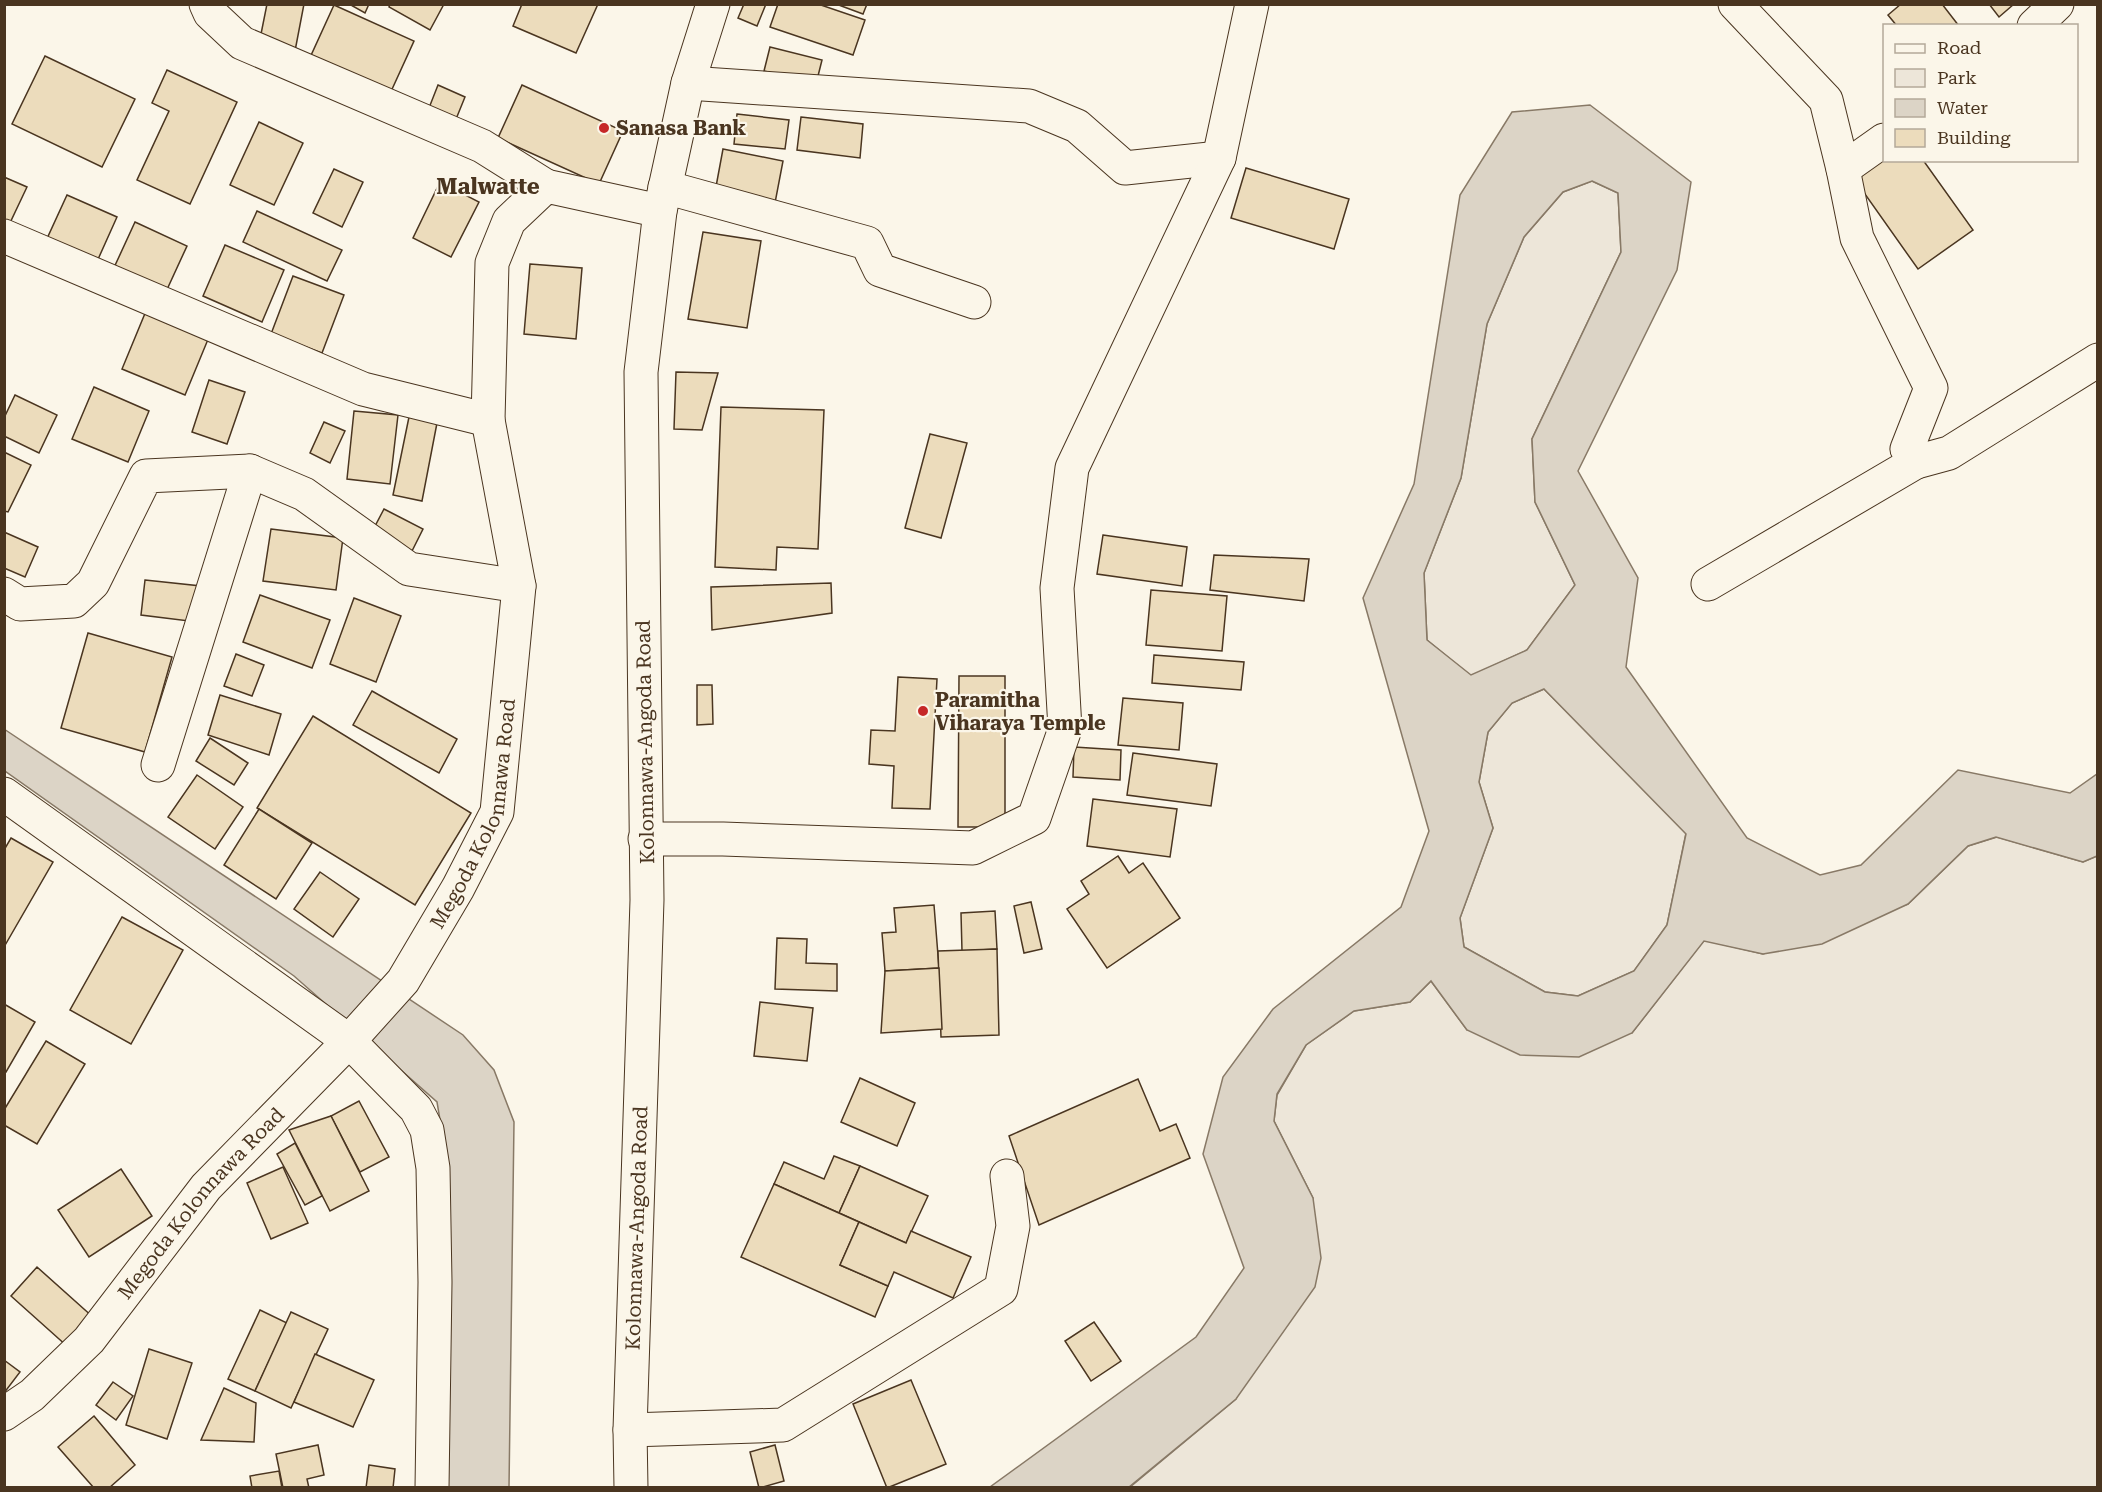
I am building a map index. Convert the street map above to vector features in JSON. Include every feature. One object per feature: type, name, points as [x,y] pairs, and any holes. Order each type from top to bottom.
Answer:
[{"type":"street","points":[[206,4],[210,13],[242,43],[482,146],[546,186],[662,199],[867,243],[880,270],[974,302]]},
{"type":"street","name":"Kolonnawa-Angoda Road","points":[[631,1488],[630,1430],[647,911],[641,372],[662,199],[688,83],[712,4]]},
{"type":"street","points":[[645,839],[723,839],[973,848],[1034,818],[1065,729],[1058,588],[1072,468],[1219,158],[1252,4]]},
{"type":"street","points":[[1735,4],[1826,100],[1857,238],[1931,387],[1907,449],[1916,462]]},
{"type":"street","points":[[2036,24],[2057,4]]},
{"type":"street","points":[[688,83],[1029,106],[1077,126],[1125,168],[1219,158]]},
{"type":"street","points":[[1843,169],[1883,141]]},
{"type":"street","name":"Megoda Kolonnawa Road","points":[[4,1414],[32,1395],[89,1340],[206,1187],[349,1041],[403,981],[458,888],[497,812],[519,586],[488,420],[492,263],[509,221],[546,186]]},
{"type":"street","points":[[4,236],[363,389],[488,420]]},
{"type":"street","points":[[1708,584],[1916,462],[1949,453],[2097,360]]},
{"type":"street","points":[[158,765],[250,471]]},
{"type":"street","points":[[4,594],[20,604],[74,601],[93,583],[146,476],[250,471],[304,494],[409,569],[519,586]]},
{"type":"street","points":[[4,794],[349,1041],[416,1109],[427,1130],[433,1168],[435,1282],[432,1488]]},
{"type":"street","points":[[630,1430],[783,1425],[1001,1288],[1013,1226],[1007,1176]]},
{"type":"green space","points":[[1592,181],[1618,193],[1621,252],[1532,439],[1535,502],[1575,585],[1527,650],[1471,676],[1427,640],[1424,573],[1461,478],[1487,324],[1524,237],[1563,192]]},
{"type":"green space","points":[[1544,689],[1686,833],[1667,925],[1634,971],[1578,996],[1545,992],[1464,947],[1460,918],[1493,828],[1479,782],[1488,732],[1512,703]]},
{"type":"green space","points":[[1997,837],[2083,862],[2097,856],[2097,1487],[1129,1488],[1236,1399],[1313,1198],[1274,1121],[1277,1095],[1306,1045],[1354,1011],[1410,1002],[1431,981],[1467,1030],[1632,1033],[1704,940],[1763,954],[1908,904],[1968,846]]},
{"type":"water","points":[[1590,105],[1691,182],[1677,270],[1578,471],[1638,578],[1626,667],[1747,838],[1820,875],[1861,865],[1958,770],[2070,793],[2097,774],[2097,856],[2083,862],[1996,837],[1968,846],[1908,904],[1822,944],[1763,954],[1704,941],[1632,1033],[1579,1057],[1520,1055],[1467,1030],[1431,981],[1410,1002],[1354,1011],[1306,1045],[1277,1094],[1274,1121],[1313,1198],[1321,1258],[1315,1287],[1236,1399],[1129,1487],[990,1487],[1196,1337],[1244,1268],[1203,1154],[1223,1077],[1273,1009],[1401,907],[1429,831],[1363,598],[1414,484],[1460,195],[1512,112]],"holes":[[[1592,181],[1618,193],[1621,252],[1532,439],[1535,502],[1575,585],[1527,650],[1471,675],[1427,640],[1424,573],[1461,478],[1487,324],[1524,237],[1563,192]],[[1544,689],[1686,834],[1667,925],[1634,971],[1578,996],[1545,992],[1464,947],[1460,918],[1493,828],[1479,782],[1488,732],[1512,703]]]},
{"type":"water","points":[[4,729],[463,1035],[494,1070],[514,1122],[509,1487],[444,1487],[449,1173],[437,1102],[294,976],[5,771]]},
{"type":"building","points":[[267,4],[304,4],[295,51],[259,44]]},
{"type":"building","points":[[349,4],[369,4],[365,13]]},
{"type":"building","points":[[390,4],[444,4],[430,30],[389,7]]},
{"type":"building","points":[[522,4],[598,4],[576,53],[513,26]]},
{"type":"building","points":[[744,4],[766,4],[757,26],[738,18]]},
{"type":"building","points":[[778,4],[818,4],[865,20],[853,55],[770,27]]},
{"type":"building","points":[[836,4],[867,4],[863,14]]},
{"type":"building","points":[[1901,4],[1942,4],[1957,24],[1895,24],[1888,15]]},
{"type":"building","points":[[1989,4],[2014,4],[1999,17]]},
{"type":"building","points":[[334,5],[414,41],[388,98],[308,62]]},
{"type":"building","points":[[770,47],[822,60],[816,84],[764,71]]},
{"type":"building","points":[[45,56],[135,99],[102,167],[12,124]]},
{"type":"building","points":[[167,70],[237,102],[190,204],[137,180],[169,111],[152,103]]},
{"type":"building","points":[[438,85],[465,97],[454,124],[427,113]]},
{"type":"building","points":[[522,85],[623,131],[599,184],[498,138]]},
{"type":"building","points":[[737,114],[789,120],[785,149],[734,144]]},
{"type":"building","points":[[801,117],[863,124],[860,158],[797,150]]},
{"type":"building","points":[[259,122],[303,143],[274,205],[230,185]]},
{"type":"building","points":[[723,149],[783,161],[775,203],[715,192]]},
{"type":"building","points":[[1883,160],[1883,162],[1924,162],[1973,230],[1918,269],[1855,180]]},
{"type":"building","points":[[1246,168],[1349,199],[1334,249],[1231,218]]},
{"type":"building","points":[[334,169],[363,182],[342,227],[313,213]]},
{"type":"building","points":[[4,177],[27,187],[8,227],[4,226]]},
{"type":"building","points":[[440,182],[479,202],[451,257],[413,238]]},
{"type":"building","points":[[67,195],[117,217],[95,266],[45,243]]},
{"type":"building","points":[[257,211],[342,250],[327,281],[243,242]]},
{"type":"building","points":[[135,222],[187,246],[164,296],[112,272]]},
{"type":"building","points":[[703,232],[761,241],[747,328],[688,319]]},
{"type":"building","points":[[225,245],[284,270],[262,322],[203,296]]},
{"type":"building","points":[[530,264],[582,268],[576,339],[524,334]]},
{"type":"building","points":[[293,276],[344,295],[322,353],[271,334]]},
{"type":"building","points":[[146,311],[209,337],[185,395],[122,369]]},
{"type":"building","points":[[676,372],[718,373],[702,430],[674,429]]},
{"type":"building","points":[[209,380],[245,392],[227,444],[192,432]]},
{"type":"building","points":[[94,387],[149,411],[128,462],[72,439]]},
{"type":"building","points":[[15,395],[57,415],[39,453],[4,436],[4,418]]},
{"type":"building","points":[[721,407],[824,410],[818,549],[777,547],[776,570],[715,567]]},
{"type":"building","points":[[354,411],[398,415],[390,484],[347,479]]},
{"type":"building","points":[[409,417],[437,423],[422,501],[393,495]]},
{"type":"building","points":[[324,422],[345,431],[330,463],[310,453]]},
{"type":"building","points":[[930,434],[967,443],[941,538],[905,528]]},
{"type":"building","points":[[4,452],[31,465],[8,512],[4,511]]},
{"type":"building","points":[[384,509],[423,529],[412,551],[373,530]]},
{"type":"building","points":[[271,529],[343,538],[336,590],[263,581]]},
{"type":"building","points":[[4,532],[38,547],[25,577],[4,568]]},
{"type":"building","points":[[1103,535],[1187,547],[1182,586],[1097,574]]},
{"type":"building","points":[[1214,555],[1309,559],[1304,601],[1210,590]]},
{"type":"building","points":[[145,580],[201,586],[197,622],[141,615]]},
{"type":"building","points":[[831,583],[832,613],[712,630],[711,587]]},
{"type":"building","points":[[1151,590],[1227,596],[1222,651],[1146,645]]},
{"type":"building","points":[[260,595],[330,620],[312,668],[243,642]]},
{"type":"building","points":[[354,598],[401,616],[376,682],[330,664]]},
{"type":"building","points":[[88,633],[172,657],[145,752],[61,728]]},
{"type":"building","points":[[236,654],[264,665],[252,696],[224,686]]},
{"type":"building","points":[[1154,655],[1244,662],[1241,690],[1152,683]]},
{"type":"building","points":[[959,676],[1005,676],[1005,827],[958,827]]},
{"type":"building","points":[[898,677],[937,679],[930,809],[892,808],[894,766],[869,764],[871,730],[895,731]]},
{"type":"building","points":[[697,685],[712,685],[713,724],[697,725]]},
{"type":"building","points":[[372,691],[457,739],[439,773],[353,725]]},
{"type":"building","points":[[220,695],[281,714],[269,755],[208,735]]},
{"type":"building","points":[[1123,698],[1183,703],[1179,750],[1118,745]]},
{"type":"building","points":[[313,716],[471,813],[415,905],[257,808]]},
{"type":"building","points":[[210,738],[248,763],[234,785],[196,761]]},
{"type":"building","points":[[1074,747],[1121,750],[1120,780],[1073,777]]},
{"type":"building","points":[[1133,753],[1217,764],[1211,806],[1127,795]]},
{"type":"building","points":[[197,775],[243,807],[215,849],[168,817]]},
{"type":"building","points":[[1093,799],[1177,809],[1170,857],[1087,846]]},
{"type":"building","points":[[259,809],[312,843],[276,899],[224,865]]},
{"type":"building","points":[[11,838],[53,862],[4,947],[4,850]]},
{"type":"building","points":[[1118,856],[1129,873],[1143,863],[1180,918],[1107,968],[1067,909],[1089,894],[1081,881]]},
{"type":"building","points":[[320,872],[359,899],[333,937],[294,909]]},
{"type":"building","points":[[1031,902],[1042,949],[1024,953],[1014,906]]},
{"type":"building","points":[[934,905],[939,968],[885,971],[882,933],[896,932],[894,908]]},
{"type":"building","points":[[995,911],[997,949],[962,951],[961,913]]},
{"type":"building","points":[[122,917],[183,950],[131,1044],[70,1010]]},
{"type":"building","points":[[777,938],[807,939],[806,963],[837,964],[837,991],[775,989]]},
{"type":"building","points":[[997,949],[999,1035],[941,1037],[938,951]]},
{"type":"building","points":[[939,968],[942,1029],[881,1033],[885,971]]},
{"type":"building","points":[[760,1002],[813,1008],[807,1061],[754,1056]]},
{"type":"building","points":[[4,1004],[35,1022],[6,1072],[4,1071]]},
{"type":"building","points":[[46,1041],[85,1064],[37,1144],[4,1125],[4,1110]]},
{"type":"building","points":[[860,1078],[915,1103],[897,1146],[841,1122]]},
{"type":"building","points":[[1138,1079],[1160,1131],[1176,1124],[1190,1158],[1039,1225],[1009,1136]]},
{"type":"building","points":[[359,1101],[389,1157],[360,1172],[331,1116]]},
{"type":"building","points":[[331,1116],[369,1191],[330,1211],[289,1130]]},
{"type":"building","points":[[295,1143],[322,1196],[305,1205],[277,1154]]},
{"type":"building","points":[[834,1156],[860,1166],[839,1213],[774,1184],[784,1162],[824,1179]]},
{"type":"building","points":[[860,1166],[928,1196],[906,1243],[839,1213]]},
{"type":"building","points":[[283,1167],[308,1223],[271,1239],[247,1183]]},
{"type":"building","points":[[121,1169],[152,1216],[89,1257],[58,1210]]},
{"type":"building","points":[[774,1184],[859,1222],[840,1265],[888,1286],[875,1317],[741,1257]]},
{"type":"building","points":[[859,1222],[906,1243],[911,1231],[971,1257],[953,1298],[894,1272],[888,1286],[840,1265]]},
{"type":"building","points":[[37,1267],[94,1318],[68,1347],[11,1296]]},
{"type":"building","points":[[260,1310],[287,1323],[255,1391],[228,1379]]},
{"type":"building","points":[[291,1312],[328,1329],[291,1408],[255,1391]]},
{"type":"building","points":[[1094,1322],[1121,1361],[1091,1381],[1065,1341]]},
{"type":"building","points":[[149,1349],[192,1363],[167,1439],[126,1425]]},
{"type":"building","points":[[315,1354],[374,1380],[353,1427],[294,1402]]},
{"type":"building","points":[[4,1360],[20,1372],[4,1393]]},
{"type":"building","points":[[911,1380],[946,1464],[887,1488],[853,1404]]},
{"type":"building","points":[[113,1382],[133,1396],[116,1420],[96,1405]]},
{"type":"building","points":[[224,1388],[256,1403],[254,1442],[201,1440]]},
{"type":"building","points":[[94,1416],[135,1465],[109,1488],[94,1488],[58,1447]]},
{"type":"building","points":[[318,1445],[324,1475],[307,1479],[309,1488],[283,1488],[276,1454]]},
{"type":"building","points":[[775,1445],[784,1481],[759,1488],[750,1452]]},
{"type":"building","points":[[369,1465],[395,1469],[393,1488],[366,1488]]},
{"type":"building","points":[[279,1471],[282,1488],[252,1488],[250,1476]]},
{"type":"place","name":"Sanasa Bank","points":[[604,128]]},
{"type":"place","name":"Paramitha Viharaya Temple","points":[[923,711]]},
{"type":"district","name":"Malwatte","points":[[488,186]]}]
